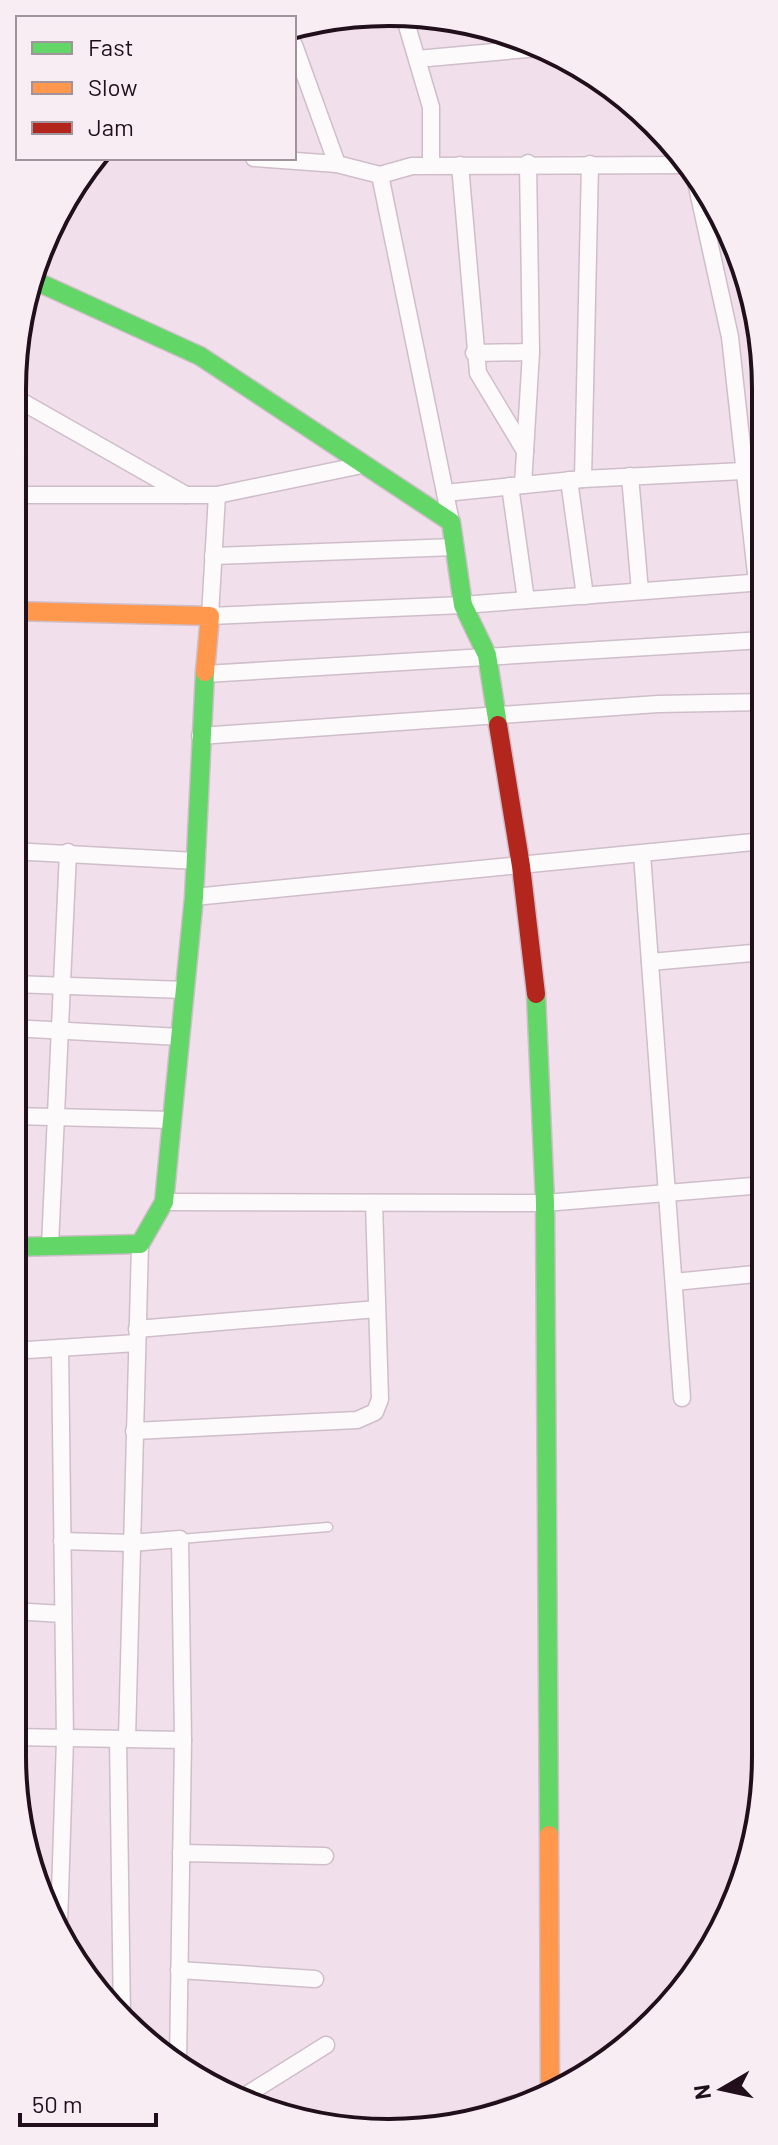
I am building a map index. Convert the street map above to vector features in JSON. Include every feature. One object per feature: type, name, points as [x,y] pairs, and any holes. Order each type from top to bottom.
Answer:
[{"type":"street","points":[[407,27],[431,107],[431,165]]},
{"type":"street","points":[[417,59],[518,50]]},
{"type":"street","points":[[296,51],[337,164]]},
{"type":"street","points":[[282,160],[337,164],[380,175],[412,166],[431,165],[674,165]]},
{"type":"street","points":[[526,600],[516,485],[525,451],[531,352],[528,163]]},
{"type":"street","points":[[585,596],[576,480],[590,164]]},
{"type":"street","points":[[460,165],[474,353],[481,383],[525,451]]},
{"type":"street","points":[[380,175],[451,522],[463,605],[487,655],[521,866],[539,1025],[545,1203],[550,2082]]},
{"type":"street","points":[[701,204],[730,337],[752,459]]},
{"type":"street","points":[[41,284],[200,356],[451,522]]},
{"type":"street","points":[[474,353],[531,352]]},
{"type":"street","points":[[26,404],[188,496]]},
{"type":"street","points":[[26,495],[217,495],[362,465]]},
{"type":"street","points":[[445,493],[576,480],[752,470]]},
{"type":"street","points":[[630,476],[640,591]]},
{"type":"street","points":[[122,2002],[122,1738],[140,1244],[164,1202],[194,897],[200,736],[217,495]]},
{"type":"street","points":[[213,556],[455,547]]},
{"type":"street","points":[[26,611],[210,616],[463,605],[752,583]]},
{"type":"street","points":[[205,674],[752,641]]},
{"type":"street","points":[[200,736],[658,704],[752,702]]},
{"type":"street","points":[[194,897],[752,842]]},
{"type":"street","points":[[26,851],[196,861]]},
{"type":"street","points":[[50,1246],[68,852]]},
{"type":"street","points":[[642,854],[682,1398]]},
{"type":"street","points":[[650,962],[752,953]]},
{"type":"street","points":[[26,985],[185,990]]},
{"type":"street","points":[[26,1029],[180,1037]]},
{"type":"street","points":[[26,1117],[172,1120]]},
{"type":"street","points":[[164,1202],[545,1203],[752,1186]]},
{"type":"street","points":[[134,1431],[368,1417],[375,1412],[380,1399],[374,1203]]},
{"type":"street","points":[[26,1247],[140,1244]]},
{"type":"street","points":[[674,1282],[752,1274]]},
{"type":"street","points":[[26,1350],[377,1309]]},
{"type":"street","points":[[60,1348],[65,1739],[60,1908]]},
{"type":"street","points":[[62,1541],[131,1543],[180,1539],[183,1740],[178,2051]]},
{"type":"street","points":[[26,1612],[63,1614]]},
{"type":"street","points":[[26,1738],[183,1740]]},
{"type":"street","points":[[181,1853],[325,1856]]},
{"type":"street","points":[[179,1970],[315,1979]]},
{"type":"street","points":[[252,2092],[326,2045]]},
{"type":"lane","points":[[180,1539],[328,1527]]},
{"type":"traffic: fast","points":[[41,284],[200,356],[451,522],[463,605],[487,655],[498,725]]},
{"type":"traffic: fast","points":[[26,1247],[140,1244],[164,1202],[194,897],[205,672]]},
{"type":"traffic: fast","points":[[536,994],[545,1203],[549,1835]]},
{"type":"traffic: slow","points":[[26,611],[210,616],[205,672]]},
{"type":"traffic: slow","points":[[549,1835],[550,2082]]},
{"type":"traffic: jam","points":[[498,725],[521,866],[536,994]]}]
